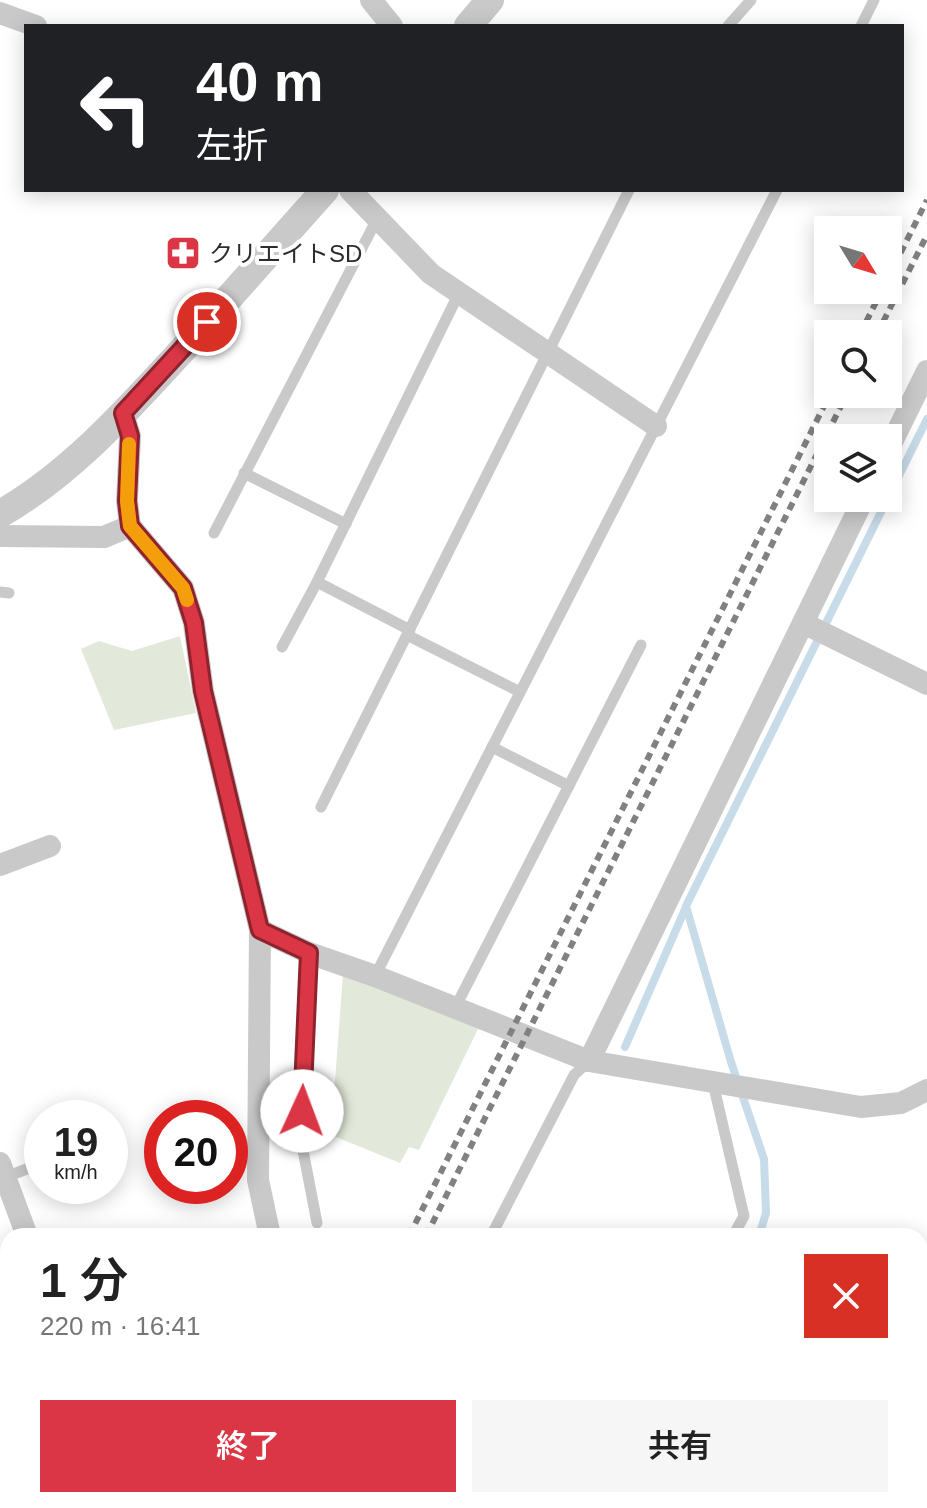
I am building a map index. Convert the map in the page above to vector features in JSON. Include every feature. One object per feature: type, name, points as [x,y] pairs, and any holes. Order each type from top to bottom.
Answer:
[{"type":"street","points":[[371,0],[390,24]]},
{"type":"street","points":[[470,24],[490,0]]},
{"type":"street","points":[[0,13],[30,24]]},
{"type":"street","points":[[0,514],[26,499],[93,443],[323,192]]},
{"type":"street","points":[[352,192],[431,274],[656,426]]},
{"type":"street","points":[[901,424],[927,371]]},
{"type":"street","points":[[123,413],[130,436],[127,501],[130,526],[183,588],[194,623],[203,691],[260,930],[258,1180],[268,1228]]},
{"type":"street","points":[[589,1061],[815,629],[859,512]]},
{"type":"street","points":[[0,536],[104,537],[130,526]]},
{"type":"street","points":[[815,629],[927,684]]},
{"type":"street","points":[[0,865],[50,846]]},
{"type":"street","points":[[260,930],[309,953],[589,1061],[861,1107],[901,1103],[927,1090]]},
{"type":"street","points":[[3,1173],[24,1228]]},
{"type":"lane","points":[[730,24],[751,0]]},
{"type":"lane","points":[[862,24],[874,0]]},
{"type":"lane","points":[[321,807],[628,192]]},
{"type":"lane","points":[[375,976],[776,192]]},
{"type":"lane","points":[[214,533],[377,219]]},
{"type":"lane","points":[[282,647],[459,293]]},
{"type":"lane","points":[[244,473],[346,524]]},
{"type":"lane","points":[[317,582],[520,692]]},
{"type":"lane","points":[[455,1008],[641,645]]},
{"type":"lane","points":[[492,747],[569,786]]},
{"type":"lane","points":[[309,953],[301,1140],[317,1223]]},
{"type":"lane","points":[[495,1228],[574,1075],[589,1061]]},
{"type":"lane","points":[[728,1085],[744,1216],[737,1228]]},
{"type":"lane","points":[[3,1173],[24,1168]]},
{"type":"green space","points":[[180,636],[196,713],[114,730],[81,649],[99,641],[132,651]]},
{"type":"green space","points":[[343,974],[479,1027],[419,1150],[409,1147],[400,1163],[331,1135]]},
{"type":"waterway","points":[[761,1228],[766,1213],[764,1159],[731,1062],[686,906],[927,419]]},
{"type":"waterway","points":[[625,1047],[686,907]]},
{"type":"railway","points":[[902,250],[927,200]]},
{"type":"railway","points":[[884,320],[927,235]]},
{"type":"railway","points":[[867,320],[875,304]]},
{"type":"railway","points":[[413,1228],[823,408]]},
{"type":"railway","points":[[430,1228],[840,408]]},
{"type":"slow traffic","points":[[129,444],[127,501],[130,526],[183,588],[187,600]]},
{"type":"place","name":"クリエイトSD","points":[[183,253]]},
{"type":"route","points":[[207,322],[123,413],[130,436],[127,501],[130,526],[183,588],[194,623],[203,691],[260,930],[309,953],[302,1111]]}]
